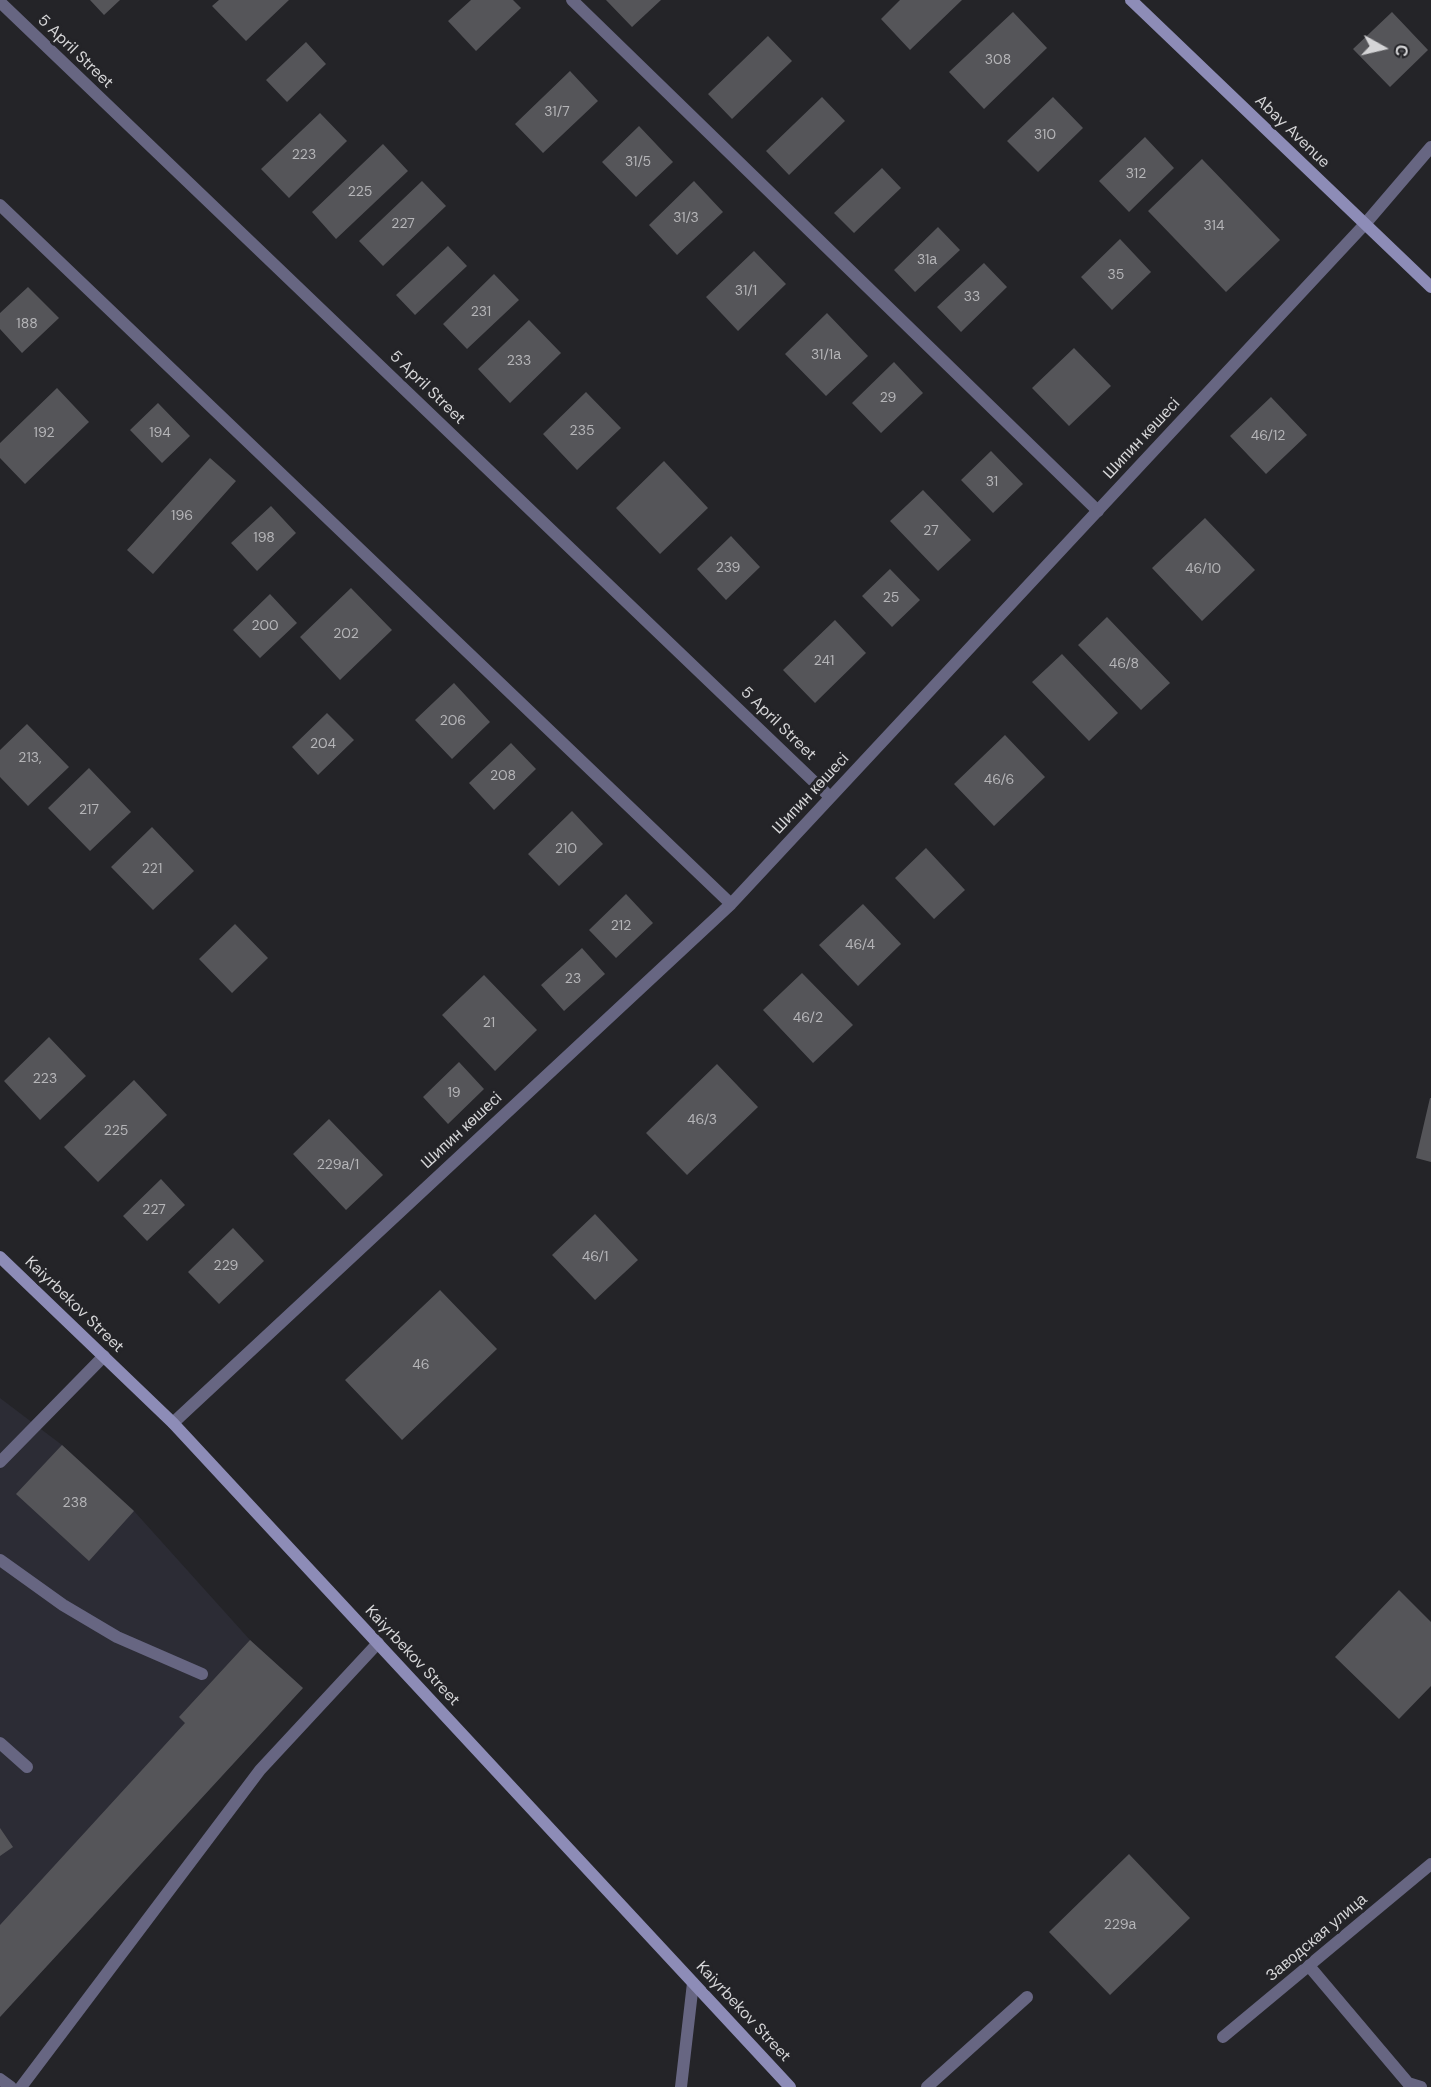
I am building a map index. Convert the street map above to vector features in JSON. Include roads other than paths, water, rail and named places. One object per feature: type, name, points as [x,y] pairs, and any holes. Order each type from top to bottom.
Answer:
[{"type":"main road","name":"Abay Avenue","points":[[1131,0],[1431,287]]},
{"type":"main road","name":"Kaiyrbekov Street","points":[[0,1257],[173,1422],[790,2087]]},
{"type":"street","points":[[572,0],[1098,511]]},
{"type":"street","name":"5 April Street","points":[[0,2],[830,797]]},
{"type":"street","name":"Шипин көшесі","points":[[173,1422],[731,904],[1365,224],[1431,147]]},
{"type":"street","points":[[0,205],[731,904]]},
{"type":"street","points":[[0,1462],[104,1356]]},
{"type":"street","points":[[0,1560],[63,1605],[108,1631],[202,1674]]},
{"type":"street","points":[[21,2087],[260,1770],[378,1643]]},
{"type":"street","points":[[0,1743],[27,1767]]},
{"type":"street","name":"Заводская улица","points":[[1223,2037],[1431,1864]]},
{"type":"street","points":[[1309,1966],[1408,2083],[1421,2087]]},
{"type":"street","points":[[681,2087],[693,1983]]},
{"type":"street","points":[[927,2087],[1027,1997]]},
{"type":"street","points":[[0,2079],[11,2087]]}]
